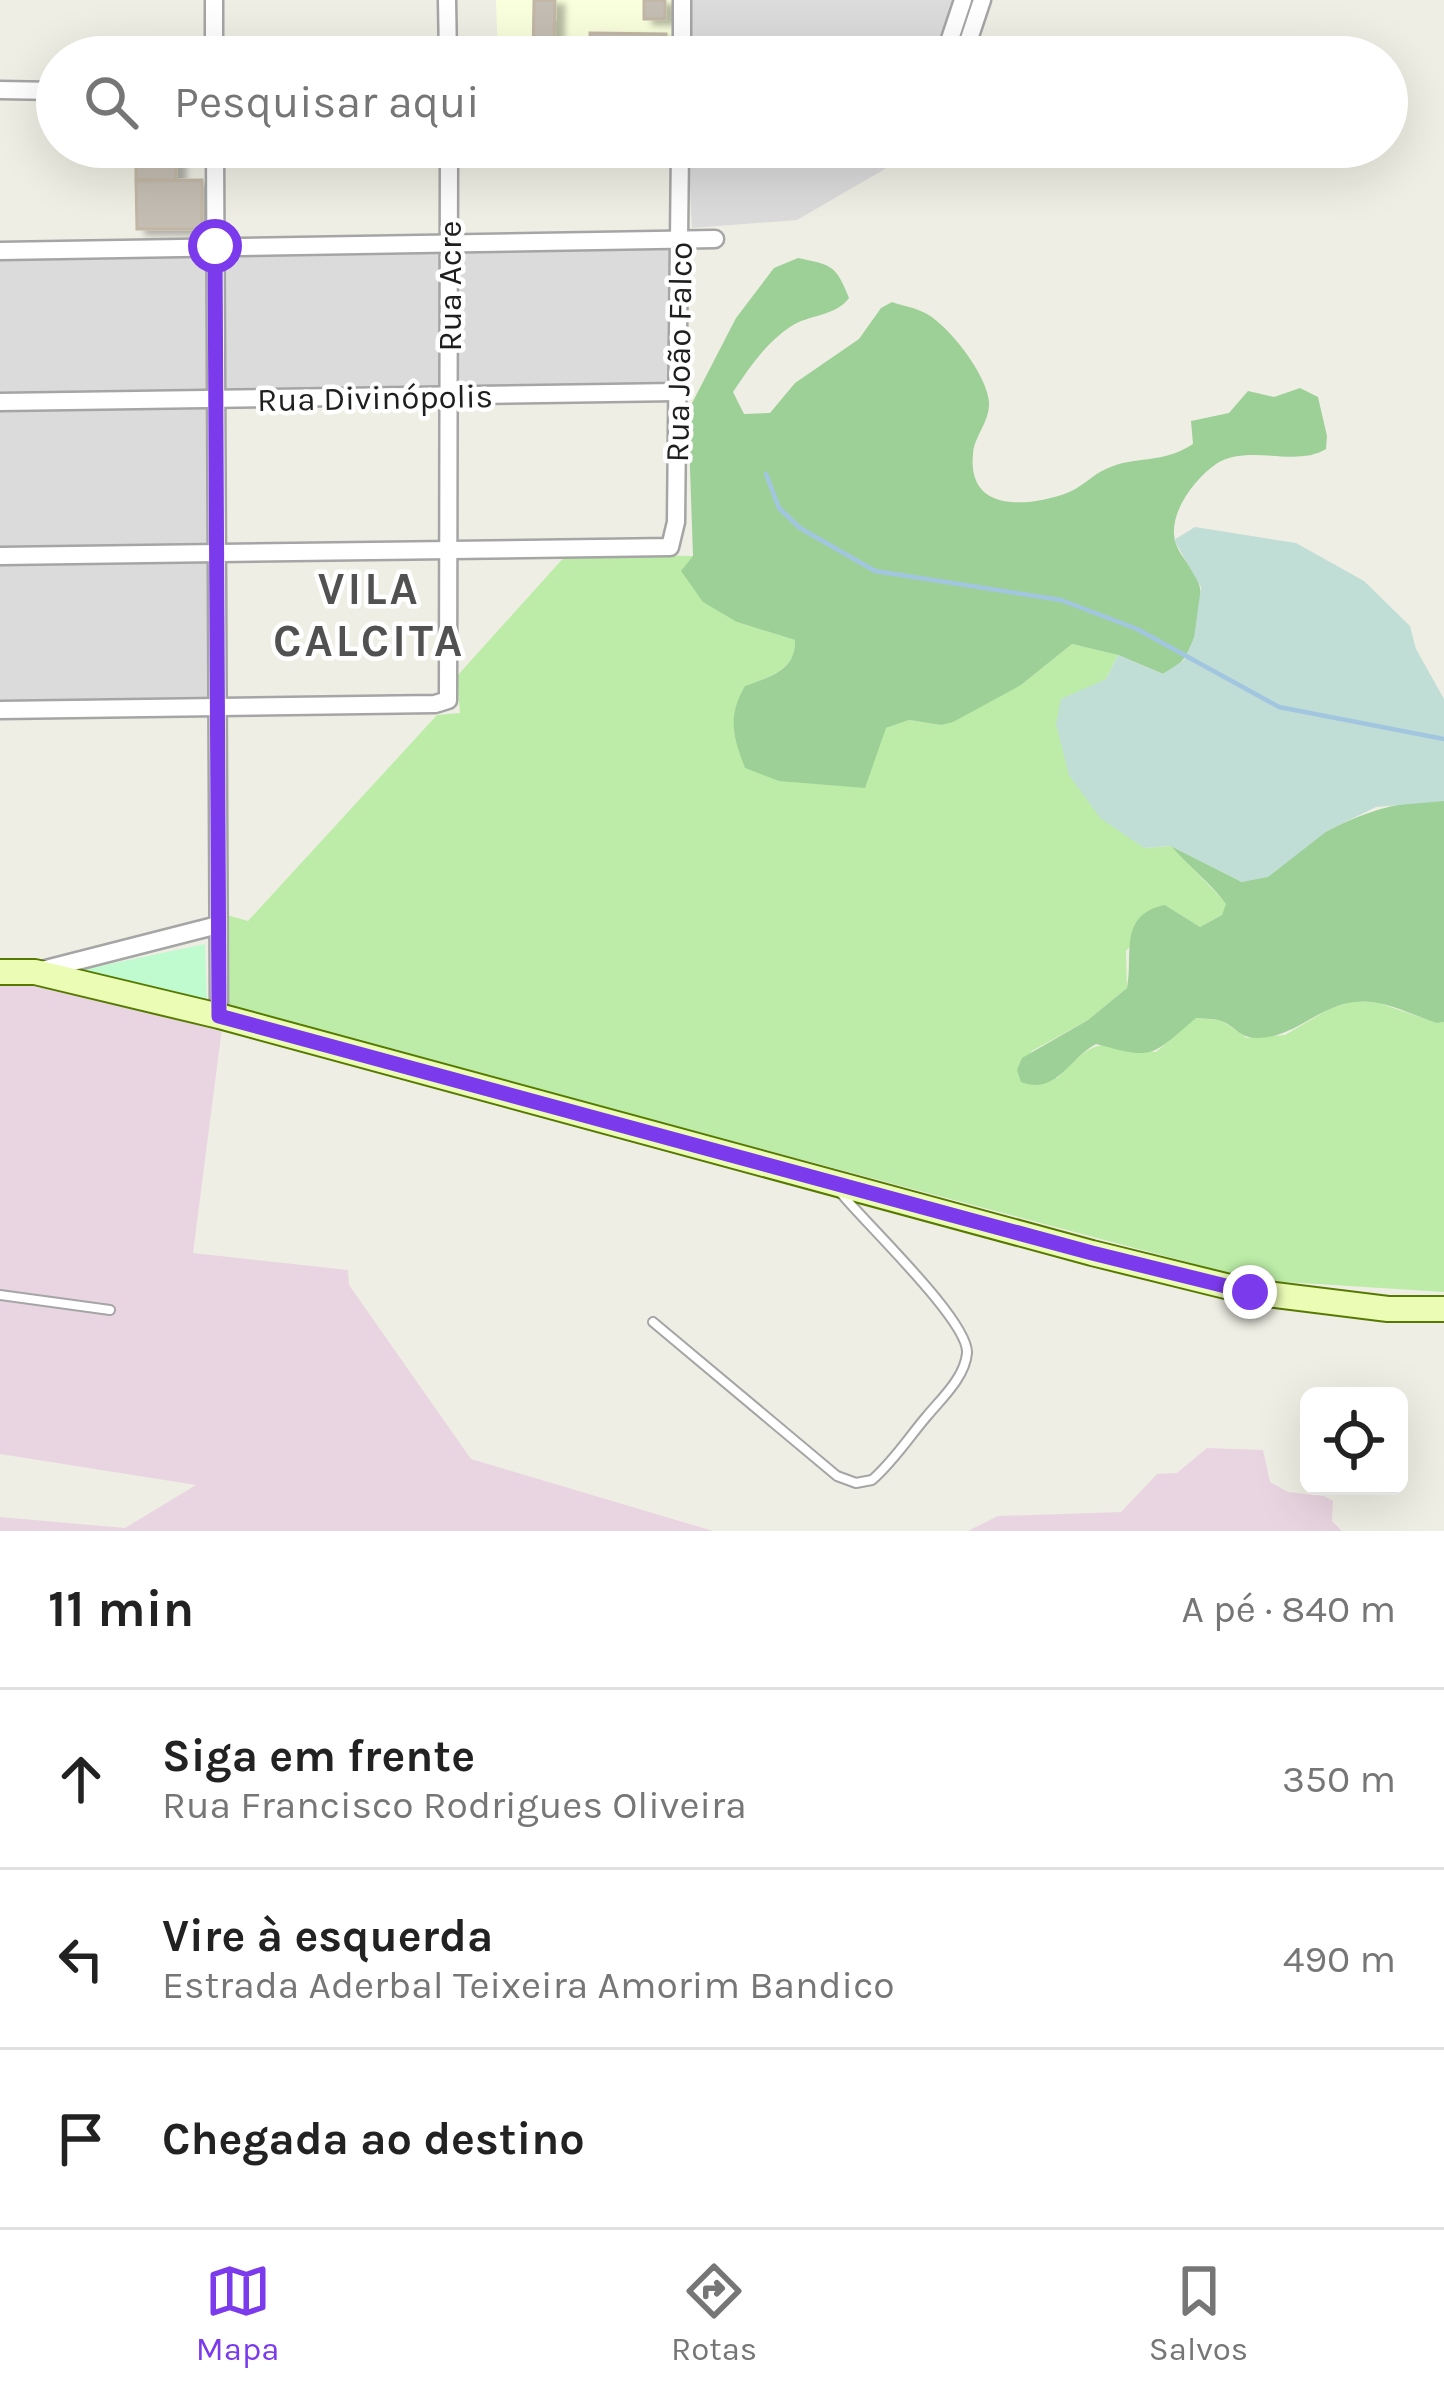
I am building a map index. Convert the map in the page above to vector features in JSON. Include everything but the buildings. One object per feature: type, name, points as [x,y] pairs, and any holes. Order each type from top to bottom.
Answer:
[{"type":"main road","points":[[0,972],[34,972],[219,1016],[1250,1292],[1388,1309],[1444,1309]]},
{"type":"street","points":[[214,0],[214,36]]},
{"type":"street","points":[[447,0],[448,36]]},
{"type":"street","points":[[682,0],[682,36]]},
{"type":"street","points":[[951,36],[964,0]]},
{"type":"street","points":[[970,36],[982,0]]},
{"type":"street","points":[[0,90],[36,91]]},
{"type":"street","points":[[215,168],[219,1016]]},
{"type":"street","name":"Rua Acre","points":[[217,707],[435,704],[450,695],[448,168]]},
{"type":"street","name":"Rua João Falco","points":[[450,548],[662,550],[675,539],[680,168]]},
{"type":"street","points":[[0,251],[716,239]]},
{"type":"street","name":"Rua Divinópolis","points":[[0,402],[677,392]]},
{"type":"street","points":[[0,556],[450,548]]},
{"type":"street","points":[[0,710],[217,707]]},
{"type":"street","points":[[34,972],[218,925]]},
{"type":"lane","points":[[653,1322],[838,1476],[856,1483],[877,1476],[961,1372],[966,1341],[938,1301],[831,1182]]},
{"type":"lane","points":[[0,1295],[110,1310]]},
{"type":"shaded area","points":[[496,0],[534,0],[533,36],[497,36]]},
{"type":"shaded area","points":[[555,0],[644,0],[644,18],[664,19],[665,0],[672,0],[671,36],[554,36]]},
{"type":"shaded area","points":[[691,0],[955,0],[943,36],[692,36]]},
{"type":"shaded area","points":[[689,168],[885,168],[797,220],[692,228]]},
{"type":"shaded area","points":[[672,248],[674,388],[453,390],[451,250]]},
{"type":"shaded area","points":[[207,252],[209,392],[0,394],[0,254]]},
{"type":"shaded area","points":[[442,252],[444,391],[223,393],[221,253]]},
{"type":"shaded area","points":[[210,405],[212,545],[0,547],[0,407]]},
{"type":"shaded area","points":[[1195,527],[1296,543],[1364,581],[1410,626],[1416,649],[1444,699],[1444,801],[1376,807],[1327,831],[1268,877],[1242,882],[1171,846],[1144,848],[1100,818],[1069,775],[1056,724],[1061,699],[1106,679],[1118,655],[1163,674],[1184,660],[1194,638],[1201,587],[1174,540]]},
{"type":"shaded area","points":[[212,559],[214,699],[0,701],[0,561]]},
{"type":"shaded area","points":[[0,979],[44,979],[222,1028],[193,1253],[348,1270],[349,1285],[471,1459],[713,1531],[0,1531],[0,1517],[125,1528],[196,1485],[0,1454]]},
{"type":"shaded area","points":[[1207,1448],[1263,1450],[1270,1482],[1288,1492],[1333,1501],[1332,1521],[1342,1531],[968,1531],[998,1516],[1121,1512],[1157,1474],[1177,1473]]},
{"type":"green space","points":[[798,258],[831,268],[849,298],[837,309],[790,327],[766,348],[733,392],[744,414],[770,413],[795,383],[859,339],[881,308],[892,302],[936,320],[975,366],[989,402],[974,447],[974,473],[980,487],[1003,501],[1052,498],[1117,465],[1181,451],[1193,444],[1191,421],[1229,413],[1248,391],[1274,397],[1300,388],[1318,397],[1326,449],[1301,456],[1229,458],[1191,489],[1178,510],[1174,533],[1199,584],[1200,611],[1189,650],[1163,674],[1118,655],[1072,644],[1021,685],[953,722],[909,720],[886,728],[865,788],[779,781],[745,768],[734,717],[745,686],[786,666],[795,640],[737,622],[703,602],[681,571],[693,556],[688,411],[736,318],[774,268]]},
{"type":"green space","points":[[567,554],[693,556],[737,622],[795,640],[786,666],[745,686],[886,728],[909,720],[941,725],[1021,685],[1072,644],[1118,655],[1106,679],[1144,848],[1171,846],[1227,904],[1222,915],[1200,927],[1165,905],[1126,951],[1127,988],[1088,1020],[1032,1051],[1017,1070],[1057,1078],[1082,1054],[1100,1045],[1156,1052],[1195,1018],[1221,1020],[1247,1038],[1285,1035],[1331,1008],[1355,1001],[1444,1022],[1444,1292],[1255,1280],[227,1007],[227,915],[248,921],[437,715],[460,713],[457,676]]},
{"type":"green space","points":[[1444,801],[1444,1022],[1365,1001],[1329,1009],[1271,1037],[1252,1038],[1221,1021],[1196,1018],[1151,1052],[1096,1044],[1053,1080],[1033,1085],[1021,1082],[1017,1070],[1022,1058],[1088,1020],[1127,988],[1131,938],[1140,918],[1165,905],[1200,927],[1222,915],[1226,904],[1171,846],[1242,882],[1362,815],[1415,802]]},
{"type":"green space","points":[[205,944],[207,1004],[67,973]]},
{"type":"waterway","points":[[766,474],[779,508],[800,528],[875,571],[1061,600],[1137,629],[1279,707],[1444,739]]},
{"type":"district","name":"VILA CALCITA","points":[[369,614]]},
{"type":"route","points":[[215,246],[219,1016],[1250,1292]]}]
